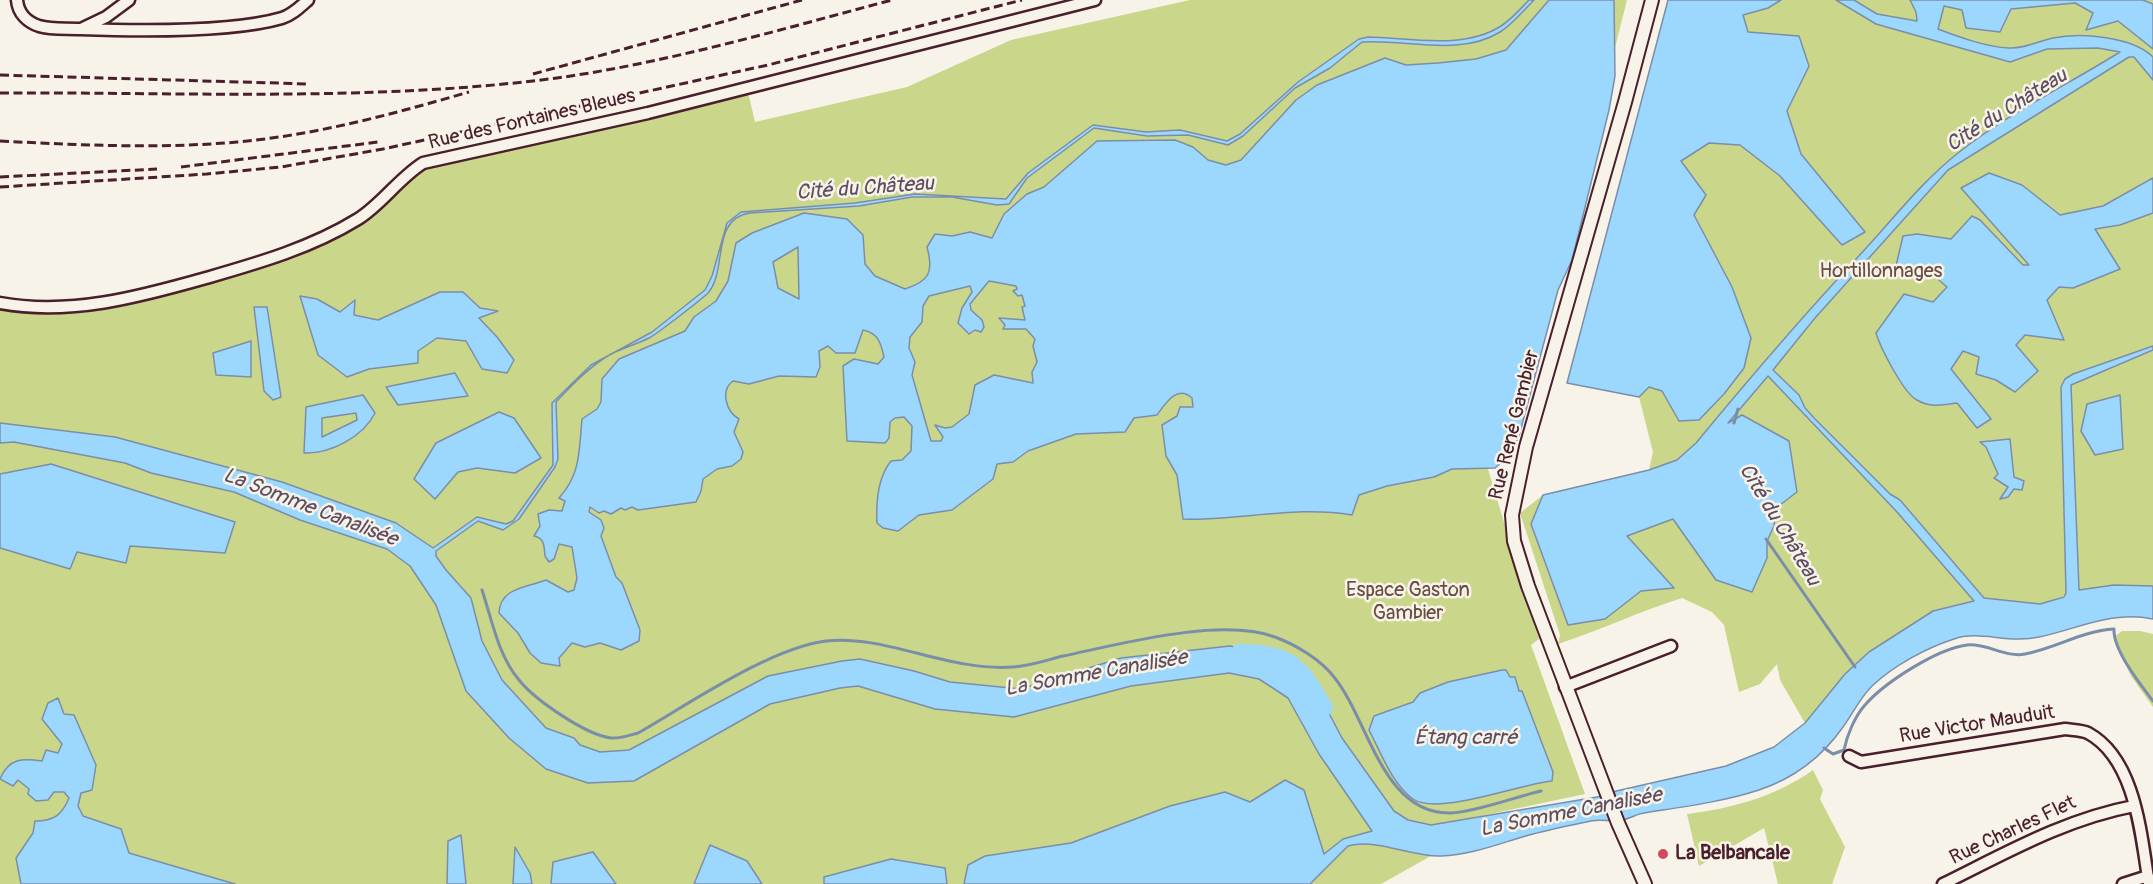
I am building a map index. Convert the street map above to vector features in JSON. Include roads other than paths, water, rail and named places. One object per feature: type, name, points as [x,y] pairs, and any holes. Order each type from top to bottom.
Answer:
[{"type":"street","points":[[17,0],[23,16],[37,25],[51,29],[240,25],[285,17],[308,0]]},
{"type":"street","points":[[82,29],[106,17],[129,0]]},
{"type":"street","name":"Rue des Fontaines Bleues","points":[[0,303],[22,307],[60,307],[114,302],[168,289],[303,248],[361,218],[409,172],[423,164],[648,113],[1095,0]]},
{"type":"street","name":"Rue René Gambier","points":[[1645,884],[1618,823],[1565,687],[1518,556],[1513,530],[1514,501],[1539,402],[1619,125],[1652,0]]},
{"type":"street","points":[[1565,687],[1671,646]]},
{"type":"street","name":"Rue Victor Mauduit","points":[[1849,756],[1861,762],[2065,729],[2087,732],[2104,747],[2128,778],[2148,850],[2149,880]]},
{"type":"street","name":"Rue Charles Flet","points":[[1943,884],[2022,843],[2072,822],[2096,813],[2134,806]]},
{"type":"street","points":[[2123,884],[2149,880]]},
{"type":"water","points":[[1529,0],[1534,0],[1500,32],[1468,44],[1362,42],[1330,68],[1295,88],[1243,136],[1228,145],[1188,135],[1147,136],[1094,128],[1027,178],[1009,204],[997,205],[952,197],[912,197],[859,206],[750,213],[738,217],[729,225],[724,235],[714,283],[708,293],[654,335],[614,353],[652,332],[705,290],[712,276],[727,223],[741,212],[855,203],[915,194],[1006,199],[1028,173],[1093,125],[1146,132],[1180,130],[1227,141],[1240,134],[1298,82],[1359,39],[1368,37],[1436,41],[1471,38],[1501,26]]},
{"type":"water","points":[[1549,0],[1614,0],[1615,76],[1609,110],[1572,260],[1558,290],[1519,436],[1509,456],[1495,468],[1452,469],[1434,477],[1387,486],[1359,495],[1352,515],[1331,512],[1289,512],[1183,519],[1177,475],[1166,456],[1162,425],[1177,416],[1180,407],[1193,407],[1192,398],[1181,393],[1172,397],[1157,415],[1134,418],[1125,432],[1076,434],[1028,451],[1013,462],[997,464],[993,479],[952,510],[919,515],[898,531],[883,528],[877,523],[881,482],[891,461],[902,460],[911,451],[912,426],[904,417],[895,418],[890,422],[889,438],[885,443],[847,441],[843,366],[854,359],[878,364],[884,357],[878,339],[863,330],[855,353],[836,353],[828,346],[819,351],[820,367],[816,377],[779,376],[749,384],[733,381],[729,385],[726,401],[734,416],[739,419],[734,432],[743,452],[741,459],[732,466],[717,469],[703,479],[696,502],[638,510],[632,507],[625,510],[621,508],[611,514],[604,511],[599,513],[590,507],[589,512],[601,520],[604,528],[601,536],[616,577],[622,583],[640,630],[639,641],[621,650],[600,643],[585,647],[572,643],[559,658],[560,666],[541,663],[530,653],[518,633],[499,613],[504,598],[522,587],[546,580],[568,592],[574,590],[577,578],[572,547],[559,544],[554,559],[549,562],[545,556],[542,541],[534,536],[540,526],[538,514],[549,510],[562,511],[565,501],[559,498],[571,480],[578,461],[582,419],[597,409],[601,402],[602,379],[619,359],[685,331],[694,317],[716,301],[728,281],[736,243],[752,233],[804,213],[847,219],[863,235],[865,264],[875,276],[905,289],[920,283],[928,275],[930,263],[927,247],[935,234],[952,236],[970,232],[992,238],[1004,214],[1027,194],[1044,187],[1097,141],[1175,140],[1193,147],[1208,160],[1226,165],[1241,160],[1296,100],[1317,85],[1385,58],[1406,65],[1438,63],[1476,59],[1506,50]],"holes":[[[798,247],[799,299],[778,288],[773,262]],[[989,281],[1016,286],[1017,289],[1013,291],[1018,296],[1022,295],[1025,320],[999,318],[1005,325],[1003,329],[1026,329],[1035,339],[1033,346],[1037,362],[1032,372],[1033,383],[994,375],[975,385],[969,414],[952,427],[945,428],[935,425],[943,437],[941,441],[931,441],[912,375],[915,362],[909,348],[910,337],[922,322],[923,306],[929,296],[970,286],[972,292],[962,308],[958,323],[969,334],[975,330],[981,332],[984,327],[982,320],[971,310],[970,304]]]},
{"type":"water","points":[[1668,0],[1781,0],[1768,8],[1743,15],[1748,32],[1799,36],[1809,66],[1787,111],[1801,154],[1865,232],[1842,245],[1780,176],[1740,145],[1709,143],[1681,161],[1706,195],[1694,215],[1732,287],[1751,338],[1744,368],[1724,394],[1699,420],[1679,421],[1662,391],[1649,387],[1639,397],[1567,383]]},
{"type":"water","points":[[1836,0],[1854,0],[1877,14],[1917,21],[1916,12],[1910,0],[2143,0],[2153,4],[2153,49],[2118,21],[2086,30],[2093,13],[2075,3],[2011,9],[2000,32],[1966,28],[1962,10],[1944,6],[1938,29],[1991,46],[2015,48],[2065,36],[2092,36],[2133,45],[2153,57],[2153,80],[2134,57],[2129,57],[1948,170],[1815,318],[1773,370],[1799,395],[1805,408],[1815,419],[1890,494],[1900,500],[1984,598],[2040,604],[2064,597],[2066,593],[2061,387],[2065,379],[2073,374],[2153,346],[2153,350],[2071,385],[2079,590],[2114,585],[2153,586],[2153,619],[2123,617],[2109,619],[2028,639],[1964,637],[1932,647],[1910,658],[1872,686],[1835,738],[1807,765],[1772,785],[1731,798],[1641,814],[1622,820],[1591,821],[1453,855],[1429,856],[1371,844],[1348,846],[1310,884],[964,884],[968,865],[985,856],[1071,843],[1170,806],[1225,792],[1250,802],[1285,780],[1304,790],[1324,854],[1343,839],[1372,831],[1319,754],[1288,698],[1259,679],[1229,673],[1131,686],[1014,717],[935,709],[858,686],[840,688],[770,704],[634,781],[588,783],[546,769],[509,738],[466,691],[436,605],[410,566],[387,549],[300,520],[234,492],[151,473],[125,463],[14,442],[0,443],[0,423],[115,437],[282,482],[396,523],[433,548],[477,517],[506,524],[513,521],[553,465],[552,403],[591,365],[609,355],[582,376],[556,402],[558,459],[555,467],[519,519],[503,530],[478,521],[436,551],[436,556],[446,570],[471,598],[482,641],[502,680],[546,728],[574,738],[580,745],[600,752],[629,750],[768,676],[842,661],[860,659],[950,682],[1021,689],[1121,658],[1230,646],[1265,654],[1298,672],[1321,698],[1342,738],[1394,811],[1408,820],[1431,825],[1603,796],[1726,766],[1774,747],[1805,723],[1845,674],[1869,652],[1933,611],[1974,601],[1897,512],[1768,376],[1728,423],[1742,415],[1789,441],[1797,492],[1776,508],[1774,526],[1767,541],[1767,558],[1752,592],[1716,580],[1673,519],[1627,536],[1674,588],[1641,591],[1605,619],[1568,625],[1531,524],[1543,495],[1649,470],[1677,460],[1696,443],[1816,303],[1918,190],[1944,165],[1997,125],[2120,52],[2098,48],[2047,49],[2010,62],[1876,24]]},
{"type":"water","points":[[1989,173],[2022,185],[2060,215],[2103,206],[2153,178],[2153,213],[2120,225],[2095,229],[2120,269],[2073,288],[2059,287],[2047,300],[2064,340],[2025,335],[2016,345],[2038,371],[2015,392],[1996,380],[1976,374],[1979,357],[1963,351],[1951,369],[1991,419],[1977,428],[1957,403],[1932,405],[1922,403],[1912,396],[1893,370],[1876,333],[1904,294],[1933,302],[1947,287],[1926,269],[1895,270],[1903,236],[1917,234],[1951,239],[1972,216],[1980,220],[2023,265],[2029,265],[1961,188]]},
{"type":"water","points":[[440,292],[463,292],[480,308],[498,311],[479,318],[514,360],[507,373],[482,369],[466,341],[437,338],[418,351],[418,363],[369,369],[347,377],[318,355],[300,296],[317,299],[340,312],[355,300],[354,315],[378,320]]},
{"type":"water","points":[[254,307],[267,307],[281,397],[273,400],[264,391]]},
{"type":"water","points":[[251,341],[251,377],[216,375],[213,353]]},
{"type":"water","points":[[455,373],[468,396],[398,405],[386,387]]},
{"type":"water","points":[[363,395],[375,413],[362,430],[345,442],[324,451],[304,453],[306,407]],"holes":[[[356,413],[357,420],[322,437],[322,418]]]},
{"type":"water","points":[[2120,395],[2123,449],[2095,455],[2081,431],[2087,404]]},
{"type":"water","points":[[499,412],[514,418],[541,458],[515,473],[477,468],[458,472],[435,499],[414,479],[436,443]]},
{"type":"water","points":[[2010,439],[2014,477],[2024,481],[2022,490],[2014,489],[2008,497],[2000,499],[2008,487],[1994,478],[1998,474],[1986,447],[1980,442]]},
{"type":"water","points":[[51,464],[235,522],[225,553],[130,546],[126,563],[77,552],[70,569],[0,548],[0,474]]},
{"type":"water","name":"Étang carré","points":[[1506,670],[1510,677],[1515,677],[1519,691],[1522,691],[1553,772],[1552,781],[1459,802],[1425,803],[1413,799],[1393,777],[1369,730],[1374,716],[1413,702],[1420,693],[1448,682]]},
{"type":"water","points":[[58,698],[64,714],[74,715],[96,765],[92,790],[81,793],[78,806],[83,816],[121,829],[129,853],[235,884],[21,884],[16,858],[33,833],[35,821],[57,816],[69,798],[64,792],[54,792],[48,800],[36,801],[28,794],[29,789],[18,780],[13,786],[0,779],[12,763],[22,760],[42,761],[46,750],[58,753],[62,744],[42,719],[48,703]]},
{"type":"water","points":[[461,835],[466,884],[447,884],[448,841]]},
{"type":"water","points":[[710,845],[747,861],[762,884],[694,884]]},
{"type":"water","points":[[515,847],[530,873],[532,884],[513,884]]},
{"type":"water","points":[[593,852],[616,884],[551,884],[553,862]]},
{"type":"water","points":[[891,859],[945,868],[947,884],[824,884],[824,877]]},
{"type":"waterway","name":"Cité du Château","points":[[1734,423],[1738,409]]},
{"type":"waterway","name":"Cité du Château","points":[[1766,539],[1855,667]]},
{"type":"waterway","points":[[482,590],[501,648],[519,680],[537,697],[575,724],[611,738],[638,733],[730,679],[780,654],[826,641],[848,640],[871,643],[965,664],[1013,667],[1141,639],[1170,634],[1227,630],[1275,637],[1299,648],[1322,664],[1346,695],[1380,762],[1393,782],[1409,799],[1428,809],[1451,813],[1461,812],[1541,791]]},
{"type":"waterway","points":[[1824,748],[1833,754],[1844,750],[1847,738],[1861,709],[1885,686],[1927,660],[1967,645],[1982,646],[2018,655],[2102,630],[2114,629],[2122,657],[2153,701]]},
{"type":"waterway","name":"La Somme Canalisée","points":[[1239,652],[1271,655],[1292,664],[1301,671],[1325,708]]},
{"type":"railway","points":[[533,74],[802,0]]},
{"type":"railway","points":[[0,93],[349,93],[488,85],[557,78],[642,63],[726,44],[892,0]]},
{"type":"railway","points":[[0,187],[281,167],[383,149],[768,65],[1022,0]]},
{"type":"railway","points":[[0,75],[309,84]]},
{"type":"railway","points":[[0,141],[148,146],[267,139],[383,116],[469,92]]},
{"type":"railway","points":[[181,167],[378,142]]},
{"type":"railway","points":[[0,177],[157,169]]},
{"type":"place","name":"La Belbancale","points":[[1663,854]]},
{"type":"park label","name":"Hortillonnages","points":[[1881,272]]},
{"type":"park label","name":"Espace Gaston Gambier","points":[[1408,602]]}]
